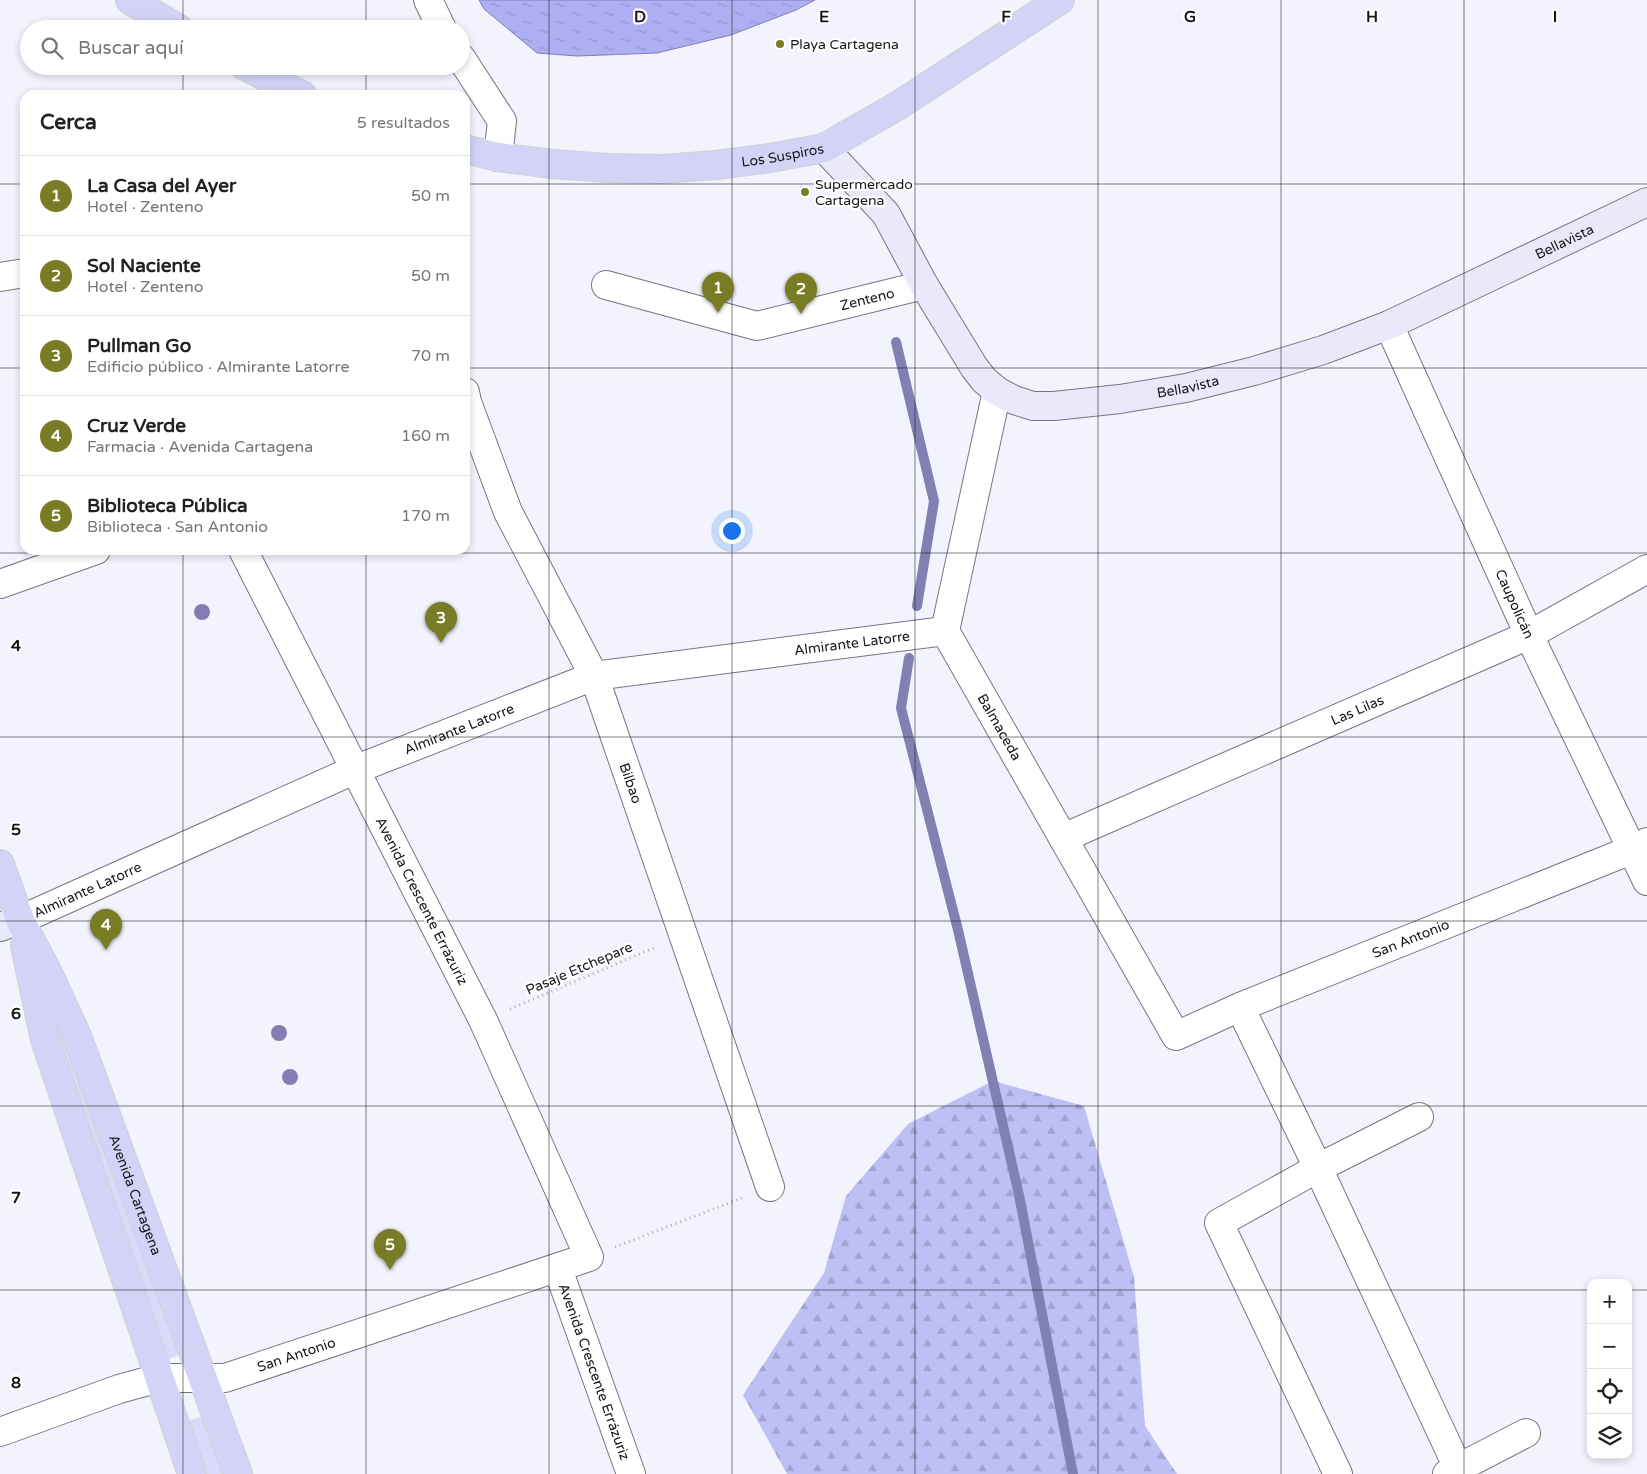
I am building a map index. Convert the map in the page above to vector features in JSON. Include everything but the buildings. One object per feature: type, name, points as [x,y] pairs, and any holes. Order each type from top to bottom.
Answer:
[{"type":"main road","points":[[130,0],[164,20]]},
{"type":"main road","name":"Los Suspiros","points":[[470,151],[498,157],[598,168],[662,168],[716,165],[824,148],[899,105],[1060,0]]},
{"type":"main road","points":[[261,75],[289,90]]},
{"type":"main road","name":"Avenida Cartagena","points":[[0,864],[10,923],[45,1040],[192,1474]]},
{"type":"main road","name":"Avenida Cartagena","points":[[10,923],[49,975],[78,1036],[238,1474]]},
{"type":"street","points":[[428,0],[438,20]]},
{"type":"street","points":[[470,72],[502,121],[498,157]]},
{"type":"street","name":"Bellavista","points":[[824,148],[886,214],[924,285],[974,367],[984,380],[997,391],[1014,400],[1033,406],[1054,406],[1120,399],[1186,388],[1306,356],[1388,325],[1647,202]]},
{"type":"street","points":[[0,277],[20,274]]},
{"type":"street","name":"Zenteno","points":[[606,285],[757,326],[924,285]]},
{"type":"street","name":"Caupolicán","points":[[1388,325],[1529,635],[1639,846],[1647,881]]},
{"type":"street","points":[[945,631],[997,391]]},
{"type":"street","name":"Bilbao","points":[[470,410],[508,512],[594,676],[770,1187]]},
{"type":"street","points":[[0,584],[82,555]]},
{"type":"street","name":"Avenida Crescente Errázuriz","points":[[246,555],[483,1020],[589,1258]]},
{"type":"street","name":"Las Lilas","points":[[1063,838],[1529,635],[1647,569]]},
{"type":"street","name":"Almirante Latorre","points":[[10,923],[354,770],[594,676],[945,631]]},
{"type":"street","name":"Balmaceda","points":[[945,631],[1176,1036]]},
{"type":"street","name":"San Antonio","points":[[1176,1036],[1240,1007],[1639,846]]},
{"type":"street","points":[[1240,1007],[1318,1168],[1452,1471],[1526,1433]]},
{"type":"street","points":[[1338,1474],[1219,1223],[1318,1168],[1419,1117]]},
{"type":"street","name":"San Antonio","points":[[0,1432],[119,1389],[159,1378],[225,1378],[589,1258]]},
{"type":"street","name":"Avenida Crescente Errázuriz","points":[[558,1269],[631,1474]]},
{"type":"path","name":"Pasaje Etchepare","points":[[483,1020],[684,936]]},
{"type":"path","points":[[589,1258],[770,1187]]},
{"type":"shaded area","points":[[51,1005],[183,1354],[163,1361],[47,1025]]},
{"type":"shaded area","points":[[203,1416],[223,1474],[204,1474],[185,1422]]},
{"type":"green space","points":[[993,1081],[1084,1106],[1134,1277],[1145,1426],[1177,1474],[787,1474],[743,1395],[824,1273],[846,1196],[908,1124]]},
{"type":"water","points":[[479,0],[815,0],[796,10],[731,35],[657,53],[577,56],[537,53],[484,9]]},
{"type":"waterway","points":[[896,342],[934,501],[917,606]]},
{"type":"waterway","points":[[909,658],[901,708],[958,930],[1019,1195],[1073,1474]]},
{"type":"place","name":"Playa Cartagena","points":[[780,44]]},
{"type":"place","name":"Supermercado Cartagena","points":[[805,192]]},
{"type":"place","name":"La Casa del Ayer","points":[[718,313]]},
{"type":"place","name":"Sol Naciente","points":[[801,314]]},
{"type":"place","name":"Pullman Go","points":[[441,643]]},
{"type":"place","name":"Cruz Verde","points":[[106,950]]},
{"type":"place","name":"Biblioteca Pública","points":[[390,1270]]}]
